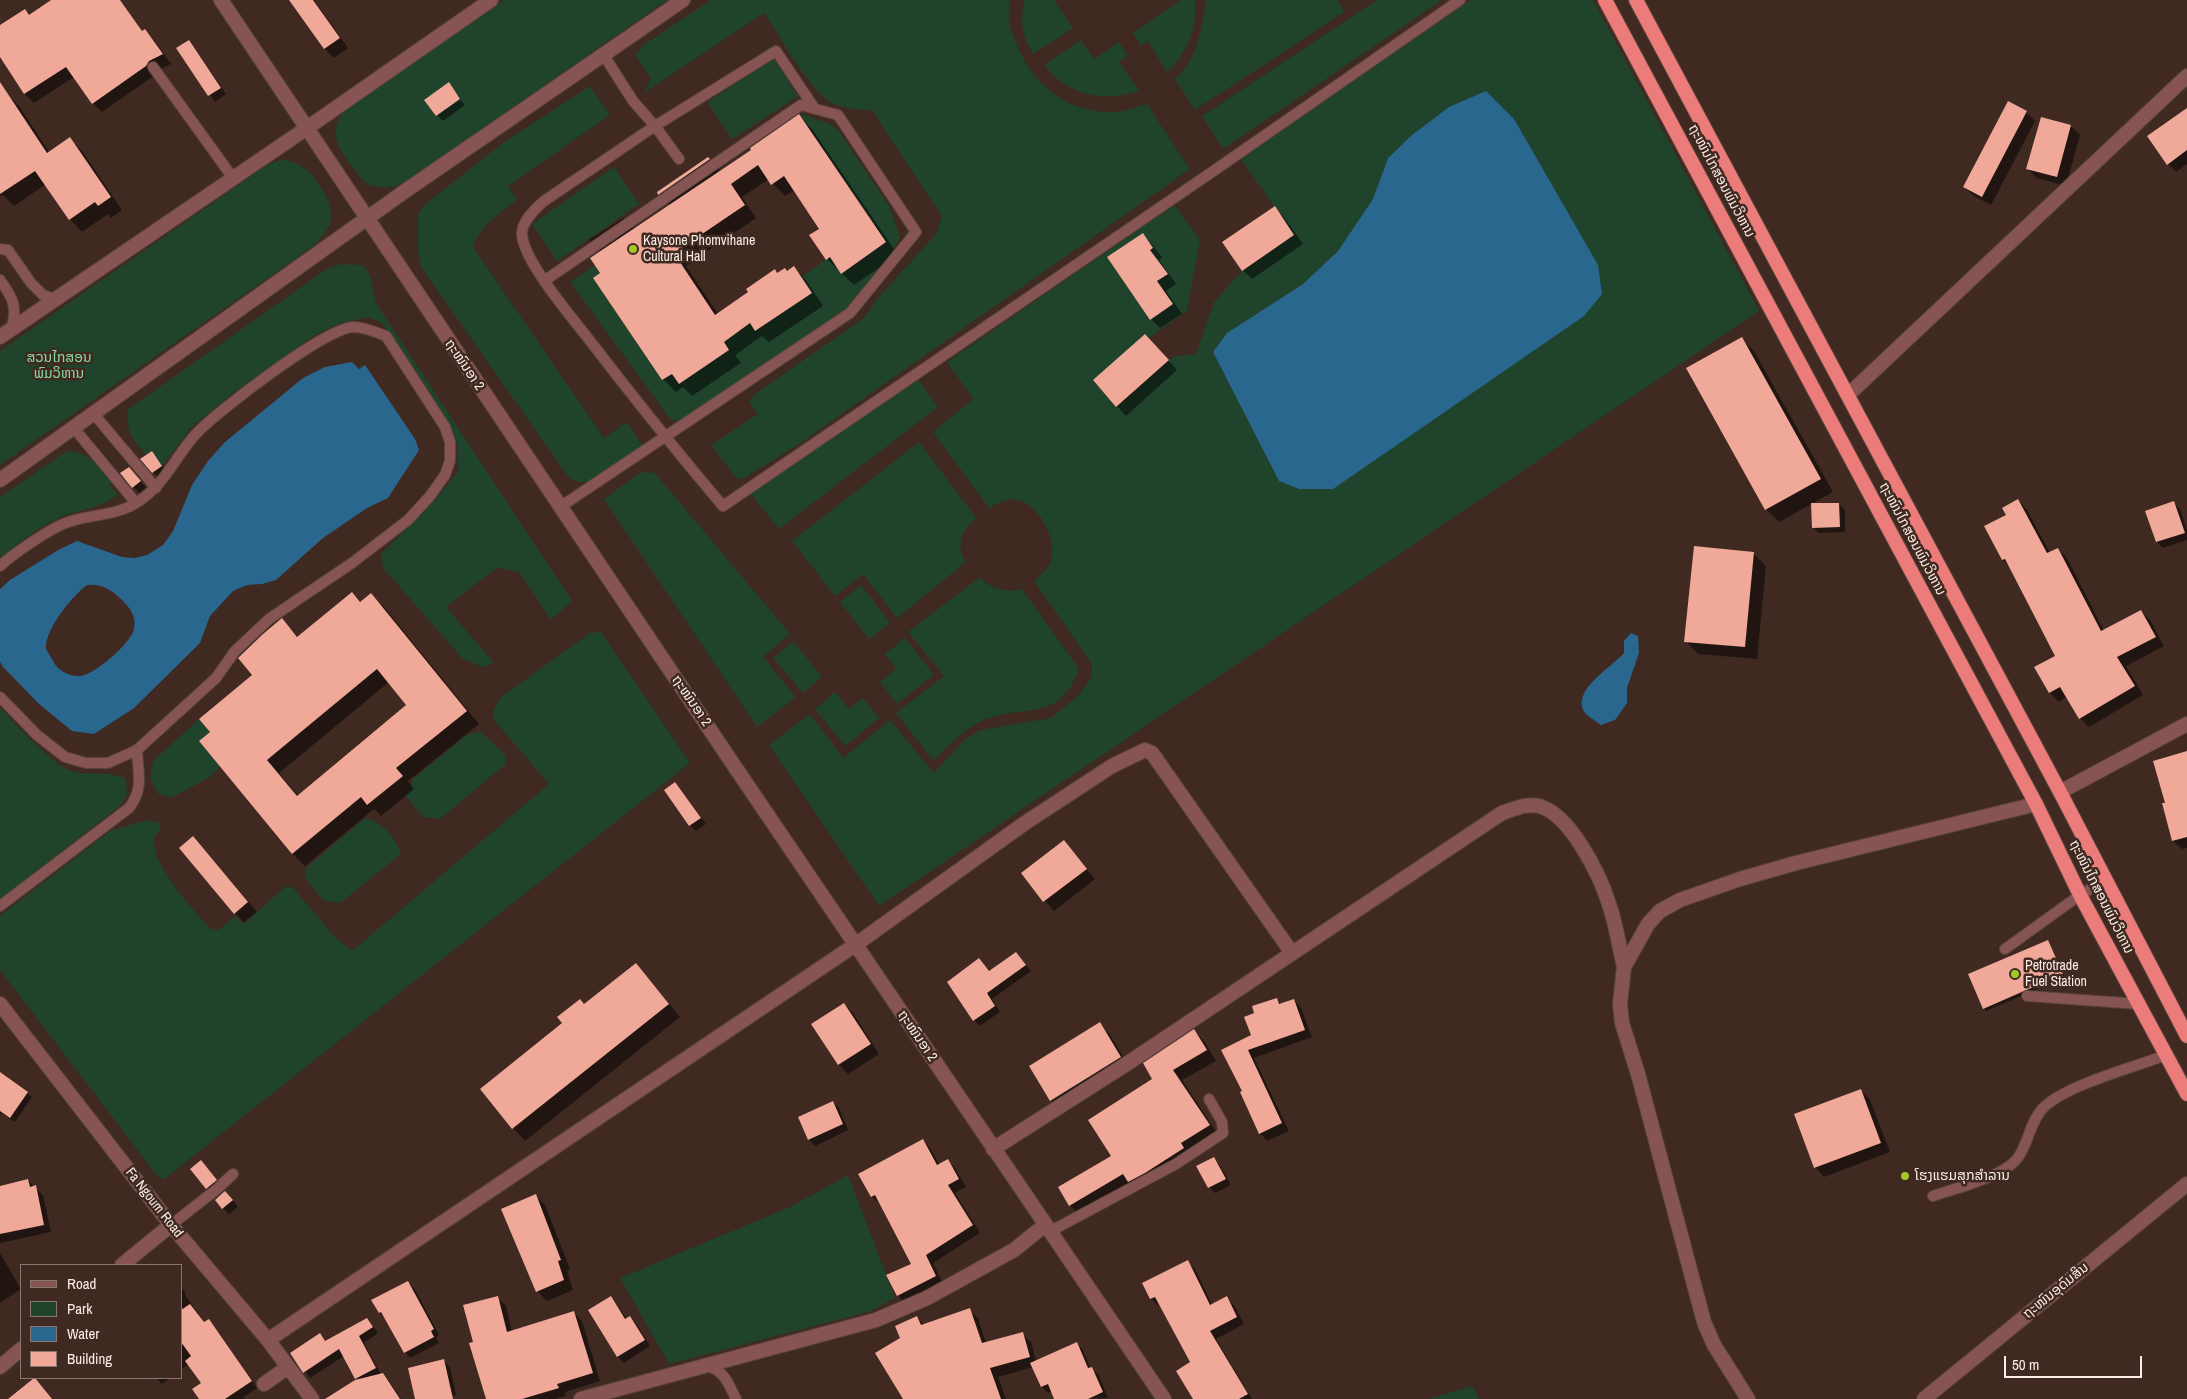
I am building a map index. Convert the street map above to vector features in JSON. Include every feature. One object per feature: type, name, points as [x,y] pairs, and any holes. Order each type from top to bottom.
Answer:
[{"type":"highway","name":"ຖະໜົນໄກສອນພົມວິຫານ","points":[[1605,0],[2036,804],[2080,895],[2187,1094]]},
{"type":"highway","name":"ຖະໜົນໄກສອນພົມວິຫານ","points":[[1636,0],[2060,792],[2187,1036]]},
{"type":"street","name":"ຖະໜົນອາ 2","points":[[221,0],[366,220],[1164,1399]]},
{"type":"street","points":[[5,333],[307,128],[491,0]]},
{"type":"street","points":[[0,480],[408,189],[683,0]]},
{"type":"street","points":[[1848,395],[2187,76]]},
{"type":"street","points":[[2060,792],[2187,724]]},
{"type":"street","points":[[268,1340],[855,945],[1025,822],[1112,766],[1145,750],[1152,754],[1162,767],[1292,953]]},
{"type":"street","points":[[1624,967],[1648,924],[1660,911],[1680,900],[1740,879],[1796,863],[2036,804]]},
{"type":"street","points":[[993,1149],[1128,1064],[1502,813],[1524,805],[1538,806],[1550,810],[1560,818],[1575,838],[1601,883],[1609,904],[1624,967],[1620,1004],[1622,1024],[1704,1322],[1714,1345],[1748,1399]]},
{"type":"street","name":"Fa Ngoum Road","points":[[0,1004],[171,1225],[268,1340],[312,1399]]},
{"type":"street","name":"ຖະໜົນອຸດົມສິນ","points":[[1924,1399],[2187,1184]]},
{"type":"street","points":[[123,1264],[171,1225]]},
{"type":"street","points":[[581,1399],[876,1320],[927,1298],[1047,1228]]},
{"type":"street","points":[[0,1367],[20,1350]]},
{"type":"street","points":[[264,1384],[288,1367]]},
{"type":"lane","points":[[815,109],[776,51],[655,126],[544,201],[530,215],[521,232],[522,241],[544,281],[664,438],[723,506],[1460,0]]},
{"type":"lane","points":[[603,54],[633,101],[655,126],[679,159]]},
{"type":"lane","points":[[152,67],[233,178]]},
{"type":"lane","points":[[544,281],[801,105],[838,115],[916,232],[850,313],[560,507]]},
{"type":"lane","points":[[0,249],[8,250],[43,295],[55,299]]},
{"type":"lane","points":[[0,280],[12,297],[16,315],[5,333]]},
{"type":"lane","points":[[0,566],[64,524],[123,510],[136,503],[156,488],[195,435],[247,392],[307,349],[330,335],[353,327],[370,330],[386,336],[445,427],[450,442],[450,461],[445,475],[430,496],[408,520],[352,563],[269,619],[236,651],[216,678],[137,750],[108,763],[86,763],[65,757],[37,735],[0,697]]},
{"type":"lane","points":[[93,413],[156,488]]},
{"type":"lane","points":[[73,427],[136,503]]},
{"type":"lane","points":[[0,906],[129,808],[136,799],[139,790],[137,750]]},
{"type":"lane","points":[[2005,949],[2080,895],[2106,880]]},
{"type":"lane","points":[[2028,996],[2139,1004]]},
{"type":"lane","points":[[1933,1196],[1997,1174],[2019,1157],[2031,1126],[2043,1108],[2072,1089],[2166,1055]]},
{"type":"lane","points":[[1047,1228],[1176,1164],[1223,1133],[1222,1122],[1209,1099]]},
{"type":"lane","points":[[171,1225],[233,1174]]},
{"type":"lane","points":[[703,1365],[718,1369],[736,1399]]},
{"type":"green space","points":[[504,0],[667,0],[404,183],[382,187],[365,182],[344,155],[337,141],[336,127],[344,111]]},
{"type":"green space","points":[[711,0],[1009,0],[1011,32],[1023,59],[1031,71],[1051,92],[1076,106],[1106,112],[1127,110],[1147,104],[1190,169],[796,446],[744,478],[737,479],[711,445],[758,414],[749,402],[756,393],[863,319],[878,298],[936,234],[942,217],[872,110],[840,106],[830,102],[822,95],[804,74],[764,13],[644,93],[651,78],[635,55],[642,46]]},
{"type":"green space","points":[[1024,0],[1057,0],[1055,2],[1073,28],[1033,54],[1026,41],[1023,28]]},
{"type":"green space","points":[[1181,0],[1195,0],[1195,19],[1190,39],[1180,57],[1167,72],[1148,41],[1141,46],[1133,33]]},
{"type":"green space","points":[[1205,0],[1338,0],[1344,12],[1195,110],[1175,79],[1186,66],[1194,52],[1203,20]]},
{"type":"green space","points":[[1377,0],[1442,0],[1223,149],[1202,116]]},
{"type":"green space","points":[[1471,0],[1593,0],[1759,311],[879,906],[769,745],[810,714],[843,758],[890,720],[934,773],[964,740],[980,730],[1051,718],[1080,694],[1092,676],[1092,664],[1034,581],[1049,566],[1052,555],[1050,536],[1041,517],[1026,504],[1018,500],[1006,500],[989,508],[933,432],[973,399],[947,362],[1174,205],[1200,240],[1187,311],[1149,338],[1145,334],[1093,381],[1117,407],[1169,360],[1176,356],[1196,354],[1214,302],[1242,271],[1294,235],[1241,159]],"holes":[[[1449,107],[1279,481],[1213,352],[1227,333],[1303,284],[1338,251],[1373,199],[1388,158],[1412,135]]]},
{"type":"green space","points":[[1081,40],[1094,59],[1119,42],[1128,56],[1119,62],[1139,91],[1112,96],[1087,94],[1075,90],[1053,75],[1044,65]]},
{"type":"green space","points":[[774,59],[798,96],[732,139],[707,102]]},
{"type":"green space","points":[[590,86],[610,115],[508,186],[517,200],[497,215],[480,232],[473,247],[604,438],[627,422],[644,448],[592,482],[579,482],[569,478],[421,267],[418,253],[418,214],[427,203],[503,143]]},
{"type":"green space","points":[[799,113],[830,124],[838,130],[889,206],[900,237],[891,255],[850,307],[683,421],[671,420],[570,282],[595,265],[600,273],[593,278],[662,380],[672,374],[679,384],[729,350],[724,342],[801,277],[830,257],[841,273],[886,242]]},
{"type":"green space","name":"ສວນໄກສອນ ພົມວິຫານ","points":[[283,159],[298,164],[310,173],[326,195],[331,219],[325,233],[315,245],[0,465],[0,351],[267,165]]},
{"type":"green space","points":[[614,167],[639,204],[557,261],[532,224]]},
{"type":"green space","points":[[342,264],[362,265],[370,275],[376,303],[572,601],[551,620],[520,573],[498,567],[446,607],[494,663],[482,667],[463,659],[383,568],[381,554],[431,504],[458,472],[457,444],[443,413],[382,323],[368,317],[341,323],[315,335],[232,394],[191,428],[162,466],[152,451],[146,455],[131,435],[128,426],[127,410],[321,273],[331,267]]},
{"type":"green space","points":[[917,378],[938,407],[779,529],[750,493]]},
{"type":"green space","points":[[919,442],[976,518],[967,528],[962,538],[961,550],[966,562],[897,618],[863,574],[835,596],[792,541]]},
{"type":"green space","points":[[67,451],[81,454],[92,460],[112,481],[109,484],[118,495],[105,503],[68,514],[53,521],[0,558],[0,497]]},
{"type":"green space","points":[[641,472],[655,473],[790,634],[763,657],[796,697],[757,727],[604,499]]},
{"type":"green space","points":[[980,577],[999,589],[1022,589],[1079,669],[1071,686],[1061,698],[1051,705],[1039,709],[999,715],[977,723],[964,732],[936,759],[932,759],[896,713],[944,676],[908,632]]},
{"type":"green space","points":[[861,585],[890,623],[869,639],[840,602]]},
{"type":"green space","points":[[601,632],[690,763],[163,1180],[155,1173],[0,970],[0,916],[110,831],[147,820],[160,823],[160,829],[153,840],[158,860],[176,889],[209,928],[219,930],[235,916],[244,924],[286,886],[293,888],[335,937],[352,951],[549,784],[493,719],[494,709],[501,697],[590,633]]},
{"type":"green space","points":[[905,638],[934,675],[897,704],[880,682],[896,669],[885,654]]},
{"type":"green space","points":[[793,641],[822,677],[803,693],[773,658]]},
{"type":"green space","points":[[835,692],[849,709],[863,698],[879,718],[845,746],[815,709]]},
{"type":"green space","points":[[0,708],[35,743],[65,768],[72,771],[125,778],[127,794],[121,805],[0,899]]},
{"type":"green space","points":[[199,719],[210,732],[199,741],[220,767],[210,777],[171,798],[158,794],[150,778],[153,761]]},
{"type":"green space","points":[[481,732],[505,755],[506,764],[440,819],[423,817],[406,796],[414,778],[468,734]]},
{"type":"green space","points":[[365,818],[378,823],[388,831],[396,842],[401,854],[340,903],[323,900],[306,879],[305,869]]},
{"type":"green space","points":[[848,1175],[895,1298],[871,1311],[669,1364],[620,1278],[790,1207]]},
{"type":"green space","points":[[1472,1386],[1479,1399],[1428,1399]]},
{"type":"water","points":[[1486,91],[1514,119],[1598,265],[1602,294],[1584,316],[1333,489],[1299,489],[1279,481],[1213,352],[1227,333],[1303,284],[1338,251],[1373,199],[1388,158],[1412,135],[1449,107]]},
{"type":"water","points":[[352,362],[359,369],[365,365],[415,439],[419,450],[388,498],[367,508],[323,538],[276,580],[262,584],[247,585],[233,591],[210,616],[200,643],[134,708],[94,734],[72,731],[39,704],[0,662],[0,589],[10,580],[58,550],[77,541],[122,557],[135,558],[147,555],[163,545],[173,531],[192,485],[208,461],[225,442],[303,378],[325,367]],"holes":[[[87,585],[101,586],[117,595],[129,609],[135,624],[132,635],[110,658],[92,671],[84,675],[75,676],[67,674],[57,667],[46,648],[47,640],[55,622],[68,604]]]},
{"type":"water","points":[[1631,633],[1638,636],[1639,653],[1627,688],[1627,703],[1615,720],[1601,725],[1584,712],[1582,702],[1584,694],[1596,678],[1624,653],[1624,641]]},
{"type":"building","points":[[51,0],[120,0],[142,31],[145,29],[163,54],[149,61],[146,66],[92,104],[66,67],[24,94],[0,57],[0,25],[25,9],[29,15]]},
{"type":"building","points":[[289,0],[313,0],[340,38],[324,49]]},
{"type":"building","points":[[189,40],[221,88],[208,96],[176,48]]},
{"type":"building","points":[[0,82],[47,153],[70,137],[111,197],[98,206],[95,202],[69,220],[35,171],[0,194]]},
{"type":"building","points":[[449,82],[460,99],[436,116],[424,100]]},
{"type":"building","points":[[2008,101],[2027,111],[1982,197],[1963,187]]},
{"type":"building","points":[[2187,108],[2187,150],[2167,165],[2147,136]]},
{"type":"building","name":"Kaysone Phomvihane Cultural Hall","points":[[799,114],[886,242],[841,274],[830,257],[826,260],[809,235],[819,229],[784,176],[771,185],[758,165],[731,184],[745,205],[674,253],[715,315],[748,292],[746,289],[775,269],[777,273],[785,268],[787,271],[794,266],[812,293],[755,331],[750,323],[724,342],[729,350],[679,384],[672,374],[662,380],[593,278],[600,273],[590,258],[751,150],[750,148]]},
{"type":"building","points":[[2041,117],[2071,125],[2057,177],[2026,169]]},
{"type":"building","points":[[708,157],[710,159],[658,195],[657,192]]},
{"type":"building","points":[[1275,206],[1294,235],[1242,271],[1222,242]]},
{"type":"building","points":[[1143,233],[1153,248],[1150,250],[1168,274],[1157,281],[1173,304],[1150,320],[1107,257]]},
{"type":"building","points":[[1145,334],[1169,360],[1116,407],[1093,380]]},
{"type":"building","points":[[1742,337],[1821,479],[1765,510],[1686,368]]},
{"type":"building","points":[[152,451],[162,466],[152,473],[140,459]]},
{"type":"building","points":[[129,467],[141,481],[132,488],[120,473]]},
{"type":"building","points":[[2018,499],[2047,553],[2058,548],[2101,631],[2141,610],[2156,637],[2117,657],[2135,686],[2079,719],[2060,687],[2049,693],[2034,667],[2055,656],[2005,559],[2002,560],[1984,526],[2006,515],[2002,508]]},
{"type":"building","points":[[2174,501],[2185,533],[2156,542],[2145,511]]},
{"type":"building","points":[[1811,503],[1839,503],[1840,527],[1812,528]]},
{"type":"building","points":[[1694,546],[1754,552],[1745,647],[1684,642]]},
{"type":"building","points":[[352,592],[360,602],[371,593],[467,711],[396,768],[403,776],[367,805],[361,797],[292,854],[199,741],[210,732],[199,719],[252,675],[238,658],[282,618],[297,637]],"holes":[[[377,669],[406,705],[297,796],[267,760]]]},
{"type":"building","points":[[2187,751],[2187,837],[2172,841],[2162,803],[2165,803],[2153,761]]},
{"type":"building","points":[[675,782],[701,818],[689,826],[664,790]]},
{"type":"building","points":[[193,836],[248,902],[234,914],[179,848]]},
{"type":"building","points":[[1064,840],[1087,869],[1043,902],[1021,873]]},
{"type":"building","name":"Petrotrade Fuel Station","points":[[2048,940],[2063,974],[1983,1009],[1968,974]]},
{"type":"building","points":[[1016,952],[1026,965],[987,993],[995,1006],[973,1021],[947,982],[979,958],[989,971]]},
{"type":"building","points":[[636,963],[669,1004],[512,1129],[480,1089],[562,1023],[557,1017],[580,999],[584,1004]]},
{"type":"building","points":[[1277,998],[1279,1004],[1294,999],[1305,1030],[1248,1050],[1282,1123],[1259,1134],[1240,1092],[1242,1091],[1221,1050],[1251,1035],[1244,1017],[1254,1013],[1252,1006]]},
{"type":"building","points":[[844,1003],[871,1044],[838,1065],[811,1024]]},
{"type":"building","points":[[1100,1022],[1121,1057],[1050,1101],[1029,1066]]},
{"type":"building","points":[[1194,1029],[1207,1050],[1173,1070],[1210,1125],[1181,1143],[1184,1148],[1145,1173],[1128,1182],[1123,1174],[1069,1206],[1058,1187],[1111,1156],[1088,1120],[1152,1079],[1143,1063]]},
{"type":"building","points":[[0,1072],[28,1092],[10,1118],[0,1111]]},
{"type":"building","points":[[1861,1089],[1881,1143],[1814,1168],[1794,1114]]},
{"type":"building","points":[[833,1101],[843,1124],[808,1140],[798,1117]]},
{"type":"building","points":[[923,1139],[937,1165],[948,1159],[959,1179],[948,1185],[973,1225],[926,1255],[936,1276],[897,1296],[886,1275],[911,1264],[875,1195],[871,1197],[858,1174]]},
{"type":"building","points":[[1214,1157],[1226,1179],[1208,1188],[1196,1166]]},
{"type":"building","points":[[201,1160],[217,1180],[206,1189],[190,1169]]},
{"type":"building","points":[[28,1179],[30,1187],[36,1185],[44,1225],[0,1234],[0,1186]]},
{"type":"building","points":[[225,1191],[233,1200],[222,1209],[215,1200]]},
{"type":"building","points":[[536,1194],[561,1260],[558,1261],[564,1280],[536,1292],[501,1209]]},
{"type":"building","points":[[1188,1260],[1210,1305],[1227,1296],[1237,1317],[1210,1331],[1248,1394],[1239,1399],[1193,1399],[1176,1371],[1190,1362],[1155,1297],[1150,1299],[1142,1283]]},
{"type":"building","points":[[408,1281],[434,1329],[431,1331],[434,1337],[404,1353],[381,1312],[379,1313],[371,1300]]},
{"type":"building","points":[[498,1296],[507,1332],[574,1311],[593,1373],[557,1384],[559,1388],[522,1399],[486,1399],[469,1343],[473,1342],[463,1305]]},
{"type":"building","points":[[611,1296],[625,1319],[630,1316],[645,1340],[617,1357],[588,1310]]},
{"type":"building","points":[[190,1304],[204,1322],[209,1319],[252,1381],[225,1399],[199,1399],[192,1389],[201,1383],[185,1361],[191,1356],[182,1343],[182,1309]]},
{"type":"building","points":[[970,1308],[982,1343],[1023,1332],[1030,1357],[990,1368],[1001,1399],[903,1399],[875,1353],[900,1338],[895,1326],[917,1316],[921,1325]]},
{"type":"building","points":[[367,1318],[373,1327],[359,1336],[376,1368],[355,1379],[339,1349],[303,1373],[290,1353],[320,1333],[325,1341]]},
{"type":"building","points":[[1077,1342],[1088,1368],[1092,1367],[1103,1392],[1088,1399],[1054,1399],[1048,1384],[1041,1387],[1030,1363]]},
{"type":"building","points":[[444,1359],[453,1399],[415,1399],[408,1368]]},
{"type":"building","points":[[383,1373],[400,1399],[325,1399],[355,1380]]},
{"type":"building","points":[[33,1379],[36,1379],[52,1399],[8,1399]]},
{"type":"place","name":"Kaysone Phomvihane Cultural Hall","points":[[633,249]]},
{"type":"place","name":"Petrotrade Fuel Station","points":[[2015,974]]},
{"type":"place","name":"ໂຮງແຮມສຸກສໍາລານ","points":[[1905,1176]]}]
